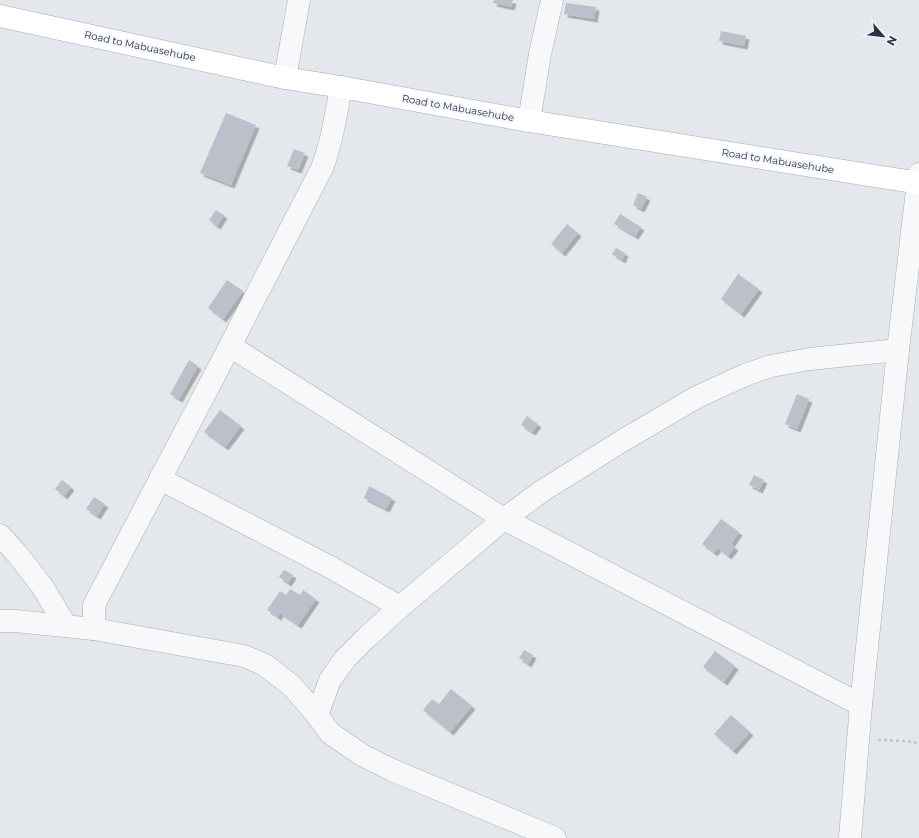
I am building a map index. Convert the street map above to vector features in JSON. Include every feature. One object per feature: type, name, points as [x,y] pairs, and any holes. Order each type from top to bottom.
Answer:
[{"type":"main road","name":"Road to Mabuasehube","points":[[0,16],[285,78],[529,121],[919,180]]},
{"type":"street","points":[[285,78],[299,0]]},
{"type":"street","points":[[529,121],[540,54],[552,0]]},
{"type":"street","points":[[94,629],[94,605],[322,168],[330,145],[341,87]]},
{"type":"street","points":[[850,838],[861,706],[898,350],[919,180]]},
{"type":"street","points":[[230,346],[504,519],[861,706]]},
{"type":"street","points":[[317,715],[330,680],[345,659],[366,638],[400,607],[504,519],[542,491],[622,441],[697,397],[745,375],[771,366],[810,359],[898,350]]},
{"type":"street","points":[[160,479],[330,567],[400,607]]},
{"type":"street","points":[[0,535],[42,586],[66,626]]},
{"type":"street","points":[[0,621],[15,621],[94,629],[244,656],[265,665],[292,686],[317,715],[330,733],[362,755],[392,770],[555,838]]},
{"type":"path","points":[[858,739],[919,743]]},
{"type":"building","points":[[494,0],[513,0],[511,7],[493,3]]},
{"type":"building","points":[[566,3],[596,7],[594,19],[564,14]]},
{"type":"building","points":[[721,31],[746,36],[744,46],[719,41]]},
{"type":"building","points":[[226,113],[256,125],[231,185],[200,173]]},
{"type":"building","points":[[294,149],[305,153],[298,170],[287,166]]},
{"type":"building","points":[[638,193],[647,197],[641,209],[633,205]]},
{"type":"building","points":[[216,210],[224,215],[217,226],[209,220]]},
{"type":"building","points":[[620,214],[641,227],[635,236],[614,224]]},
{"type":"building","points":[[567,224],[578,233],[562,253],[551,244]]},
{"type":"building","points":[[616,248],[625,253],[622,260],[612,254]]},
{"type":"building","points":[[738,274],[759,289],[741,314],[721,299]]},
{"type":"building","points":[[227,280],[243,291],[223,319],[208,308]]},
{"type":"building","points":[[189,360],[198,366],[179,399],[170,394]]},
{"type":"building","points":[[797,394],[809,399],[797,429],[785,424]]},
{"type":"building","points":[[220,410],[241,426],[225,447],[204,432]]},
{"type":"building","points":[[527,416],[538,424],[532,432],[521,425]]},
{"type":"building","points":[[754,475],[764,480],[759,490],[749,485]]},
{"type":"building","points":[[62,480],[71,487],[64,496],[55,489]]},
{"type":"building","points":[[369,486],[392,498],[386,509],[364,498]]},
{"type":"building","points":[[94,497],[105,504],[97,516],[86,509]]},
{"type":"building","points":[[721,519],[739,532],[731,544],[735,547],[728,556],[718,548],[714,553],[702,544]]},
{"type":"building","points":[[284,570],[293,575],[288,583],[279,577]]},
{"type":"building","points":[[290,589],[300,595],[303,590],[316,599],[298,625],[280,613],[278,617],[267,610],[280,591],[286,595]]},
{"type":"building","points":[[524,650],[533,655],[528,664],[519,658]]},
{"type":"building","points":[[715,651],[735,666],[724,682],[703,667]]},
{"type":"building","points":[[451,689],[472,706],[450,732],[423,710],[432,699],[439,704]]},
{"type":"building","points":[[731,715],[750,732],[733,751],[714,734]]}]
